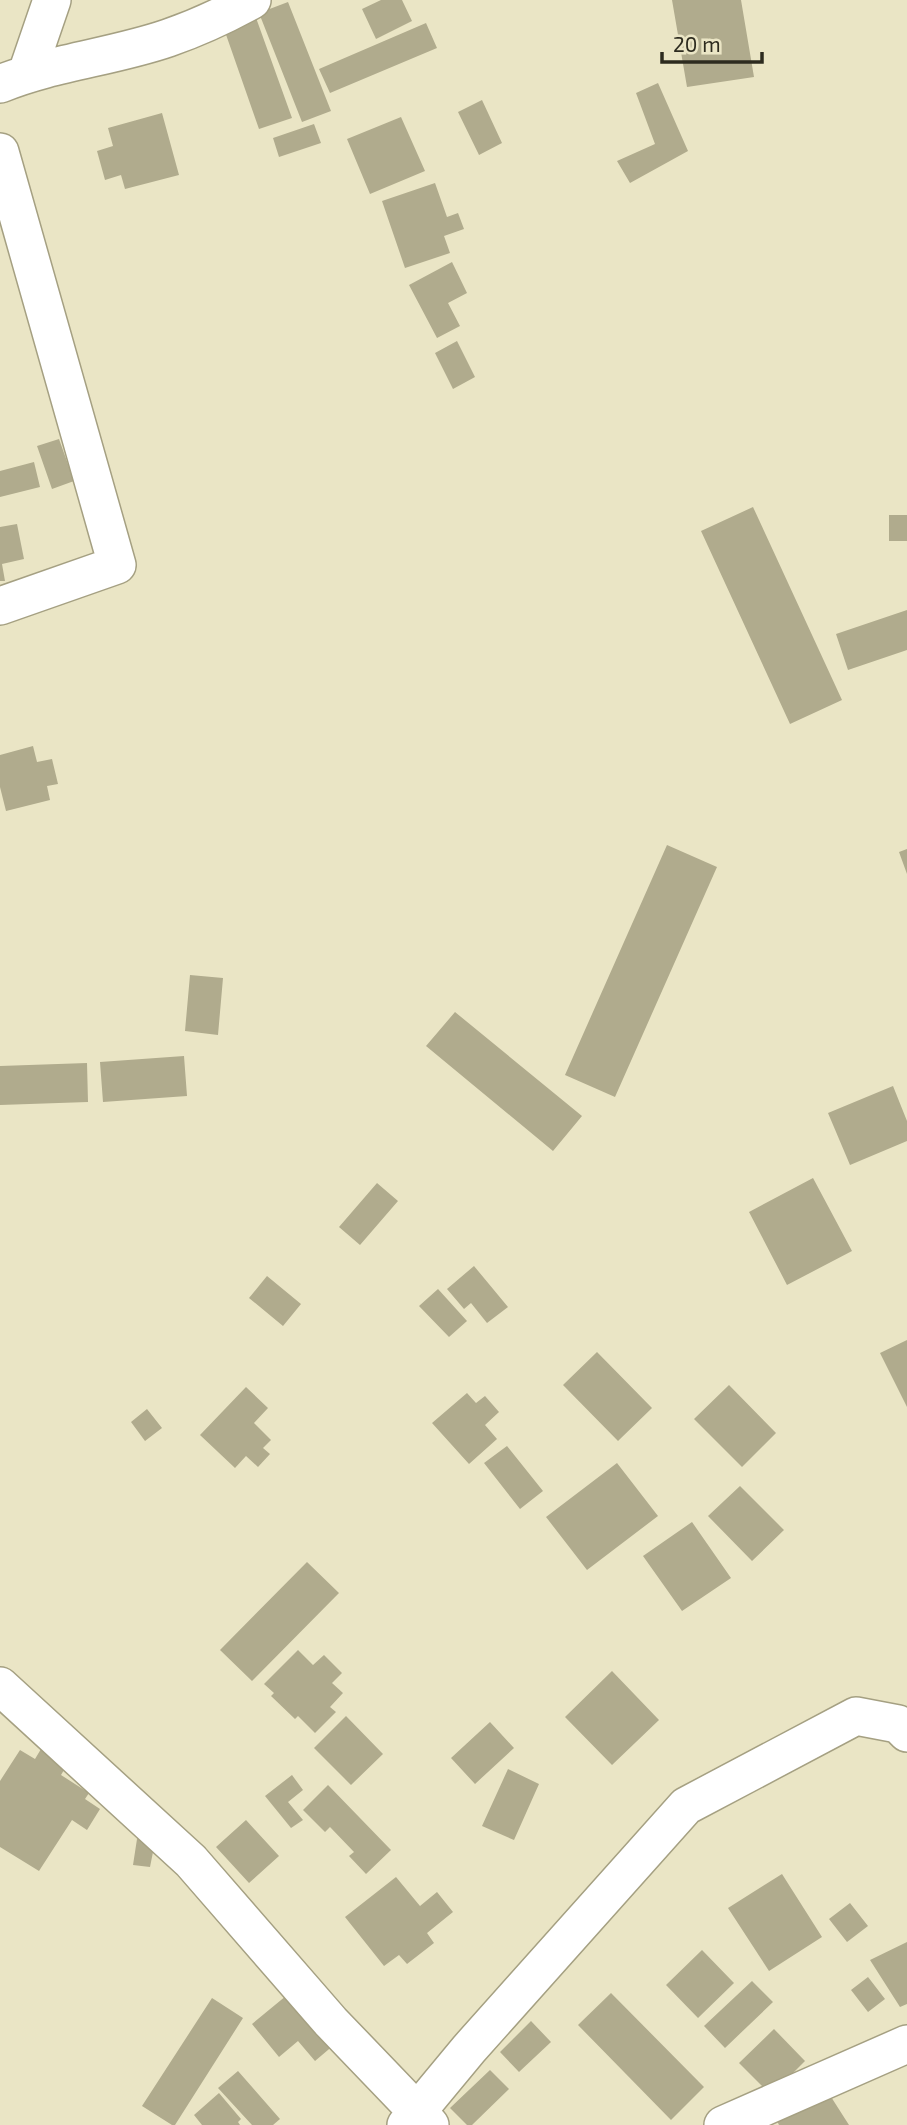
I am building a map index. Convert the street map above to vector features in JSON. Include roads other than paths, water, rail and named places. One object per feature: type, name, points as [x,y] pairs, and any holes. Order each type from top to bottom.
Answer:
[{"type":"street","points":[[13,79],[52,0]]},
{"type":"street","points":[[13,79],[167,39],[222,17],[252,0]]},
{"type":"street","points":[[0,152],[117,565],[0,606]]},
{"type":"street","points":[[0,1686],[191,1861],[417,2121],[686,1806],[856,1716],[898,1724],[907,1733]]},
{"type":"street","points":[[723,2125],[907,2044]]}]
